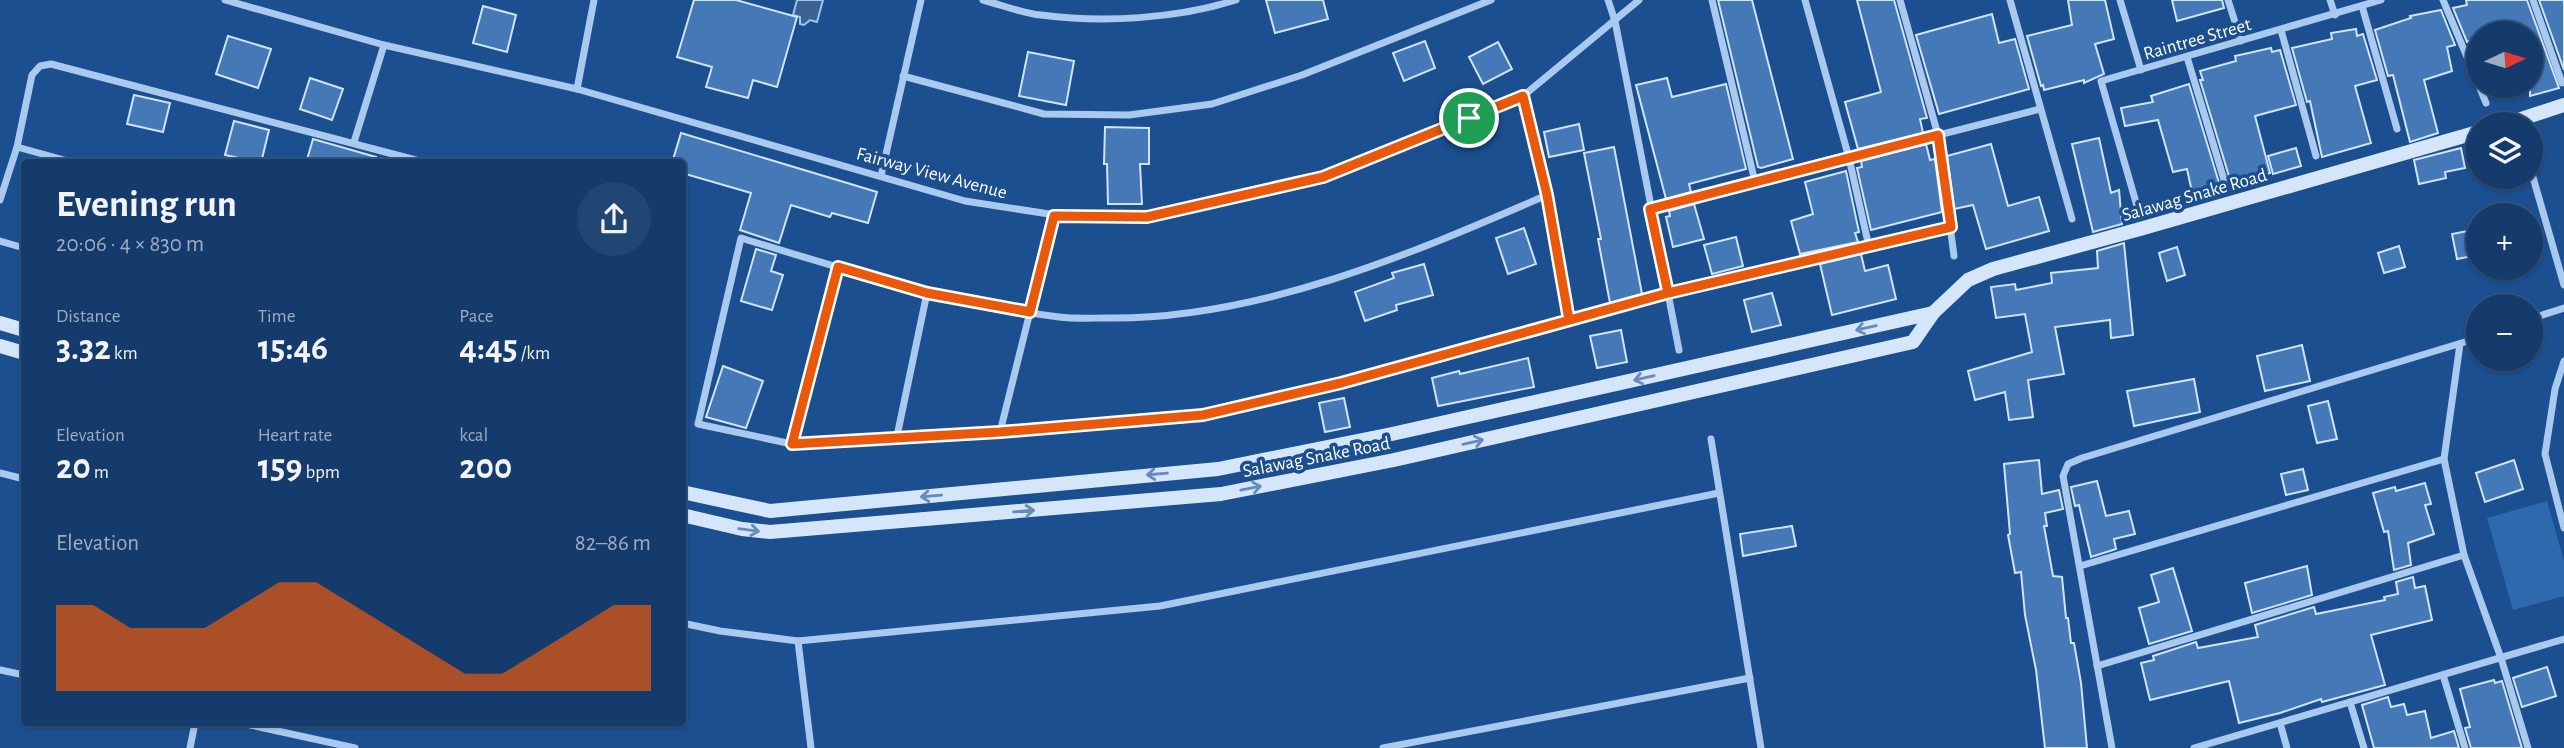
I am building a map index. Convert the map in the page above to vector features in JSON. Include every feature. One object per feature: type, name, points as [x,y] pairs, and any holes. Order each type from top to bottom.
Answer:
[{"type":"main road","points":[[2543,113],[2564,105]]},
{"type":"main road","name":"Salawag Snake Road","points":[[686,516],[770,533],[1221,494],[1394,460],[1913,342],[1933,313],[1968,280],[1993,269],[2466,135]]},
{"type":"main road","name":"Salawag Snake Road","points":[[686,493],[770,511],[1218,469],[1286,457],[1933,313]]},
{"type":"main road","points":[[0,323],[21,329]]},
{"type":"main road","points":[[0,346],[21,352]]},
{"type":"main road","points":[[992,490],[994,513]]},
{"type":"street","name":"Fairway View Avenue","points":[[225,0],[384,46],[577,89],[965,201],[1054,216],[1147,217],[1323,177],[1523,96],[1639,0]]},
{"type":"street","points":[[577,89],[594,0]]},
{"type":"street","points":[[881,176],[921,0]]},
{"type":"street","points":[[983,0],[1038,15],[1102,19],[1155,16],[1236,0]]},
{"type":"street","points":[[904,76],[1044,114],[1141,113],[1212,104],[1302,75],[1491,0]]},
{"type":"street","points":[[1608,0],[1615,21],[1679,350]]},
{"type":"street","points":[[1712,0],[1755,183]]},
{"type":"street","points":[[1805,0],[1849,158],[1869,247]]},
{"type":"street","points":[[1900,0],[1938,135],[1954,256]]},
{"type":"street","points":[[2010,0],[2072,219]]},
{"type":"street","points":[[2120,0],[2141,70]]},
{"type":"street","points":[[2228,0],[2241,41]]},
{"type":"street","points":[[2330,0],[2335,15]]},
{"type":"street","name":"Raintree Street","points":[[2137,206],[2101,81],[2381,0]]},
{"type":"street","points":[[2443,0],[2466,54]]},
{"type":"street","points":[[2533,0],[2562,83]]},
{"type":"street","points":[[2362,6],[2397,129]]},
{"type":"street","points":[[2281,30],[2316,156]]},
{"type":"street","points":[[354,142],[384,46]]},
{"type":"street","points":[[2186,57],[2225,183]]},
{"type":"street","points":[[0,200],[17,147],[32,75],[40,66],[51,64],[413,159]]},
{"type":"street","points":[[1523,96],[1547,195],[1569,320]]},
{"type":"street","points":[[2484,98],[2486,103]]},
{"type":"street","points":[[1650,209],[2040,109]]},
{"type":"street","points":[[17,147],[60,159]]},
{"type":"street","points":[[2536,189],[2564,285]]},
{"type":"street","points":[[1547,195],[1369,267],[1238,305],[1141,318],[1061,318],[927,293],[741,238],[698,424],[792,444],[1000,432],[1203,415],[1341,383],[1668,293],[1951,227]]},
{"type":"street","points":[[1000,432],[1054,216]]},
{"type":"street","points":[[0,241],[21,247]]},
{"type":"street","points":[[792,444],[838,267]]},
{"type":"street","points":[[897,436],[927,293]]},
{"type":"street","points":[[2543,315],[2564,308]]},
{"type":"street","points":[[2112,748],[2063,476],[2068,464],[2466,342]]},
{"type":"street","points":[[2460,344],[2444,460],[2465,555],[2501,658],[2528,748]]},
{"type":"street","points":[[2564,361],[2555,389],[2545,454],[2564,527]]},
{"type":"street","points":[[1711,439],[1761,748]]},
{"type":"street","points":[[2080,566],[2444,460]]},
{"type":"street","points":[[0,474],[21,478]]},
{"type":"street","points":[[686,624],[798,641],[1160,606],[1719,493]]},
{"type":"street","points":[[2097,666],[2465,555]]},
{"type":"street","points":[[2199,747],[2564,639]]},
{"type":"street","points":[[798,641],[811,748]]},
{"type":"street","points":[[0,670],[21,674]]},
{"type":"street","points":[[2443,675],[2465,748]]},
{"type":"street","points":[[1383,748],[1750,678]]},
{"type":"street","points":[[2350,702],[2364,748]]},
{"type":"street","points":[[2280,723],[2287,748]]},
{"type":"street","points":[[190,748],[194,726]]},
{"type":"street","points":[[255,726],[355,748]]},
{"type":"shaded area","points":[[797,0],[823,0],[817,22],[810,20],[804,25],[800,24],[800,17],[793,15]]},
{"type":"shaded area","points":[[2547,501],[2564,561],[2564,596],[2513,610],[2487,518]]},
{"type":"building","points":[[694,0],[736,0],[797,17],[777,87],[753,80],[748,98],[706,87],[712,67],[677,57]]},
{"type":"building","points":[[1266,0],[1323,0],[1328,19],[1275,33]]},
{"type":"building","points":[[1718,0],[1752,0],[1793,159],[1758,167]]},
{"type":"building","points":[[1857,0],[1894,0],[1927,118],[1920,119],[1923,133],[1858,149],[1845,102],[1881,92]]},
{"type":"building","points":[[2068,0],[2105,0],[2114,39],[2095,44],[2104,74],[2084,83],[2084,80],[2044,90],[2027,36],[2072,25]]},
{"type":"building","points":[[2172,0],[2222,0],[2224,8],[2177,21]]},
{"type":"building","points":[[2466,0],[2527,0],[2535,21],[2466,21],[2466,40],[2453,8],[2467,5]]},
{"type":"building","points":[[2539,0],[2564,0],[2564,70]]},
{"type":"building","points":[[483,6],[516,15],[507,52],[473,43]]},
{"type":"building","points":[[2441,10],[2455,45],[2447,47],[2452,71],[2424,80],[2438,133],[2410,142],[2393,75],[2388,76],[2375,30],[2411,18],[2410,16]]},
{"type":"building","points":[[1992,14],[1999,43],[2015,39],[2029,89],[1939,114],[1916,35]]},
{"type":"building","points":[[2356,29],[2357,36],[2363,34],[2377,80],[2355,86],[2371,143],[2322,157],[2310,101],[2307,102],[2292,48],[2332,39],[2331,33]]},
{"type":"building","points":[[228,36],[271,49],[258,88],[216,74]]},
{"type":"building","points":[[1425,41],[1435,68],[1404,81],[1393,53]]},
{"type":"building","points":[[1498,42],[1512,69],[1483,84],[1469,57]]},
{"type":"building","points":[[2543,44],[2559,88],[2543,92]]},
{"type":"building","points":[[2271,48],[2272,52],[2280,50],[2296,105],[2255,116],[2270,173],[2231,183],[2200,80],[2203,80],[2200,71],[2236,61],[2235,56]]},
{"type":"building","points":[[1028,52],[1074,61],[1066,105],[1019,96]]},
{"type":"building","points":[[310,78],[343,89],[332,120],[300,109]]},
{"type":"building","points":[[1667,78],[1672,97],[1726,84],[1746,169],[1689,184],[1691,192],[1666,199],[1636,85]]},
{"type":"building","points":[[2189,84],[2220,186],[2192,192],[2187,169],[2173,172],[2158,120],[2125,126],[2121,108],[2153,102],[2151,96]]},
{"type":"building","points":[[134,95],[170,103],[163,132],[127,124]]},
{"type":"building","points":[[234,121],[269,130],[262,159],[225,155]]},
{"type":"building","points":[[1579,124],[1584,150],[1549,157],[1544,132]]},
{"type":"building","points":[[1105,127],[1149,128],[1149,164],[1140,164],[1142,204],[1108,204],[1107,164],[1104,164]]},
{"type":"building","points":[[681,133],[877,192],[868,223],[832,213],[830,217],[791,205],[779,243],[740,230],[751,193],[686,174],[686,159],[673,159]]},
{"type":"building","points":[[2099,138],[2111,193],[2119,190],[2122,224],[2093,232],[2072,144]]},
{"type":"building","points":[[313,139],[376,157],[376,159],[307,159]]},
{"type":"building","points":[[1926,144],[1930,160],[1935,159],[1942,212],[1871,230],[1857,168],[1862,167],[1861,161]]},
{"type":"building","points":[[1991,144],[2008,206],[2039,197],[2049,231],[1986,249],[1973,205],[1954,209],[1947,156]]},
{"type":"building","points":[[1614,147],[1642,294],[1610,303],[1584,153]]},
{"type":"building","points":[[2296,148],[2301,166],[2273,174],[2268,156]]},
{"type":"building","points":[[2461,148],[2465,168],[2445,172],[2446,178],[2419,184],[2414,160]]},
{"type":"building","points":[[1846,171],[1859,232],[1855,233],[1858,242],[1800,254],[1791,221],[1813,214],[1805,182]]},
{"type":"building","points":[[1694,204],[1704,239],[1673,247],[1666,217],[1670,216],[1669,211]]},
{"type":"building","points":[[1524,228],[1536,264],[1508,274],[1496,238]]},
{"type":"building","points":[[2466,231],[2466,257],[2457,259],[2452,234]]},
{"type":"building","points":[[1736,237],[1743,266],[1712,274],[1704,245]]},
{"type":"building","points":[[2124,243],[2133,335],[2111,338],[2110,320],[2055,327],[2064,374],[2028,380],[2033,417],[2009,420],[2005,392],[1975,400],[1968,371],[2032,352],[2025,314],[1996,318],[1991,287],[2015,284],[2016,290],[2052,283],[2051,273],[2098,268],[2097,251]]},
{"type":"building","points":[[2399,246],[2405,267],[2384,273],[2378,253]]},
{"type":"building","points":[[2177,247],[2185,275],[2167,281],[2159,253]]},
{"type":"building","points":[[756,249],[776,255],[771,271],[783,275],[772,310],[741,301]]},
{"type":"building","points":[[1861,254],[1865,271],[1888,265],[1896,299],[1832,315],[1820,264]]},
{"type":"building","points":[[1424,264],[1433,295],[1396,305],[1397,310],[1365,321],[1355,292],[1394,278],[1392,273]]},
{"type":"building","points":[[1772,293],[1781,325],[1752,332],[1744,300]]},
{"type":"building","points":[[1621,330],[1627,362],[1597,368],[1590,336]]},
{"type":"building","points":[[2302,345],[2310,381],[2265,391],[2257,356]]},
{"type":"building","points":[[1528,358],[1534,387],[1438,406],[1432,378]]},
{"type":"building","points":[[723,366],[763,381],[746,428],[706,417]]},
{"type":"building","points":[[2194,379],[2200,412],[2134,426],[2127,391]]},
{"type":"building","points":[[1344,398],[1350,427],[1325,432],[1319,403]]},
{"type":"building","points":[[2328,401],[2337,439],[2317,443],[2308,406]]},
{"type":"building","points":[[2039,460],[2042,494],[2059,490],[2063,509],[2045,513],[2047,526],[2044,526],[2053,576],[2062,577],[2066,618],[2071,643],[2074,643],[2081,683],[2087,748],[2045,748],[2021,572],[2015,573],[2008,535],[2004,464]]},
{"type":"building","points":[[2514,460],[2523,489],[2485,502],[2476,473]]},
{"type":"building","points":[[2303,469],[2308,490],[2286,495],[2281,474]]},
{"type":"building","points":[[2097,481],[2106,516],[2129,511],[2135,534],[2114,539],[2116,549],[2091,557],[2079,505],[2075,506],[2071,487]]},
{"type":"building","points":[[2425,483],[2431,504],[2425,505],[2434,534],[2408,543],[2411,565],[2394,570],[2388,531],[2384,532],[2373,493],[2395,487],[2396,491]]},
{"type":"building","points":[[1792,526],[1796,546],[1743,556],[1740,534]]},
{"type":"building","points":[[2307,566],[2312,595],[2252,613],[2245,583]]},
{"type":"building","points":[[2173,568],[2192,631],[2149,644],[2139,608],[2159,602],[2151,575]]},
{"type":"building","points":[[2413,577],[2415,588],[2425,586],[2432,620],[2371,635],[2385,685],[2322,702],[2321,699],[2239,723],[2229,681],[2150,700],[2141,663],[2154,660],[2153,656],[2196,642],[2198,648],[2258,637],[2255,625],[2314,607],[2316,614],[2385,600],[2384,597],[2398,594],[2396,582]]},
{"type":"building","points":[[2547,667],[2556,696],[2522,707],[2513,678]]},
{"type":"building","points":[[2494,680],[2495,683],[2502,681],[2522,748],[2471,748],[2465,728],[2470,727],[2460,689]]},
{"type":"building","points":[[2388,697],[2391,707],[2404,704],[2407,715],[2425,711],[2431,738],[2454,731],[2459,748],[2374,748],[2362,705]]},
{"type":"route","points":[[1469,118],[1323,177],[1147,217],[1054,216],[1030,312],[927,293],[838,267],[792,444],[1000,432],[1203,415],[1341,383],[1668,293],[1650,209],[1938,135],[1951,227],[1668,293],[1569,320],[1547,195],[1523,96],[1469,118]]}]
